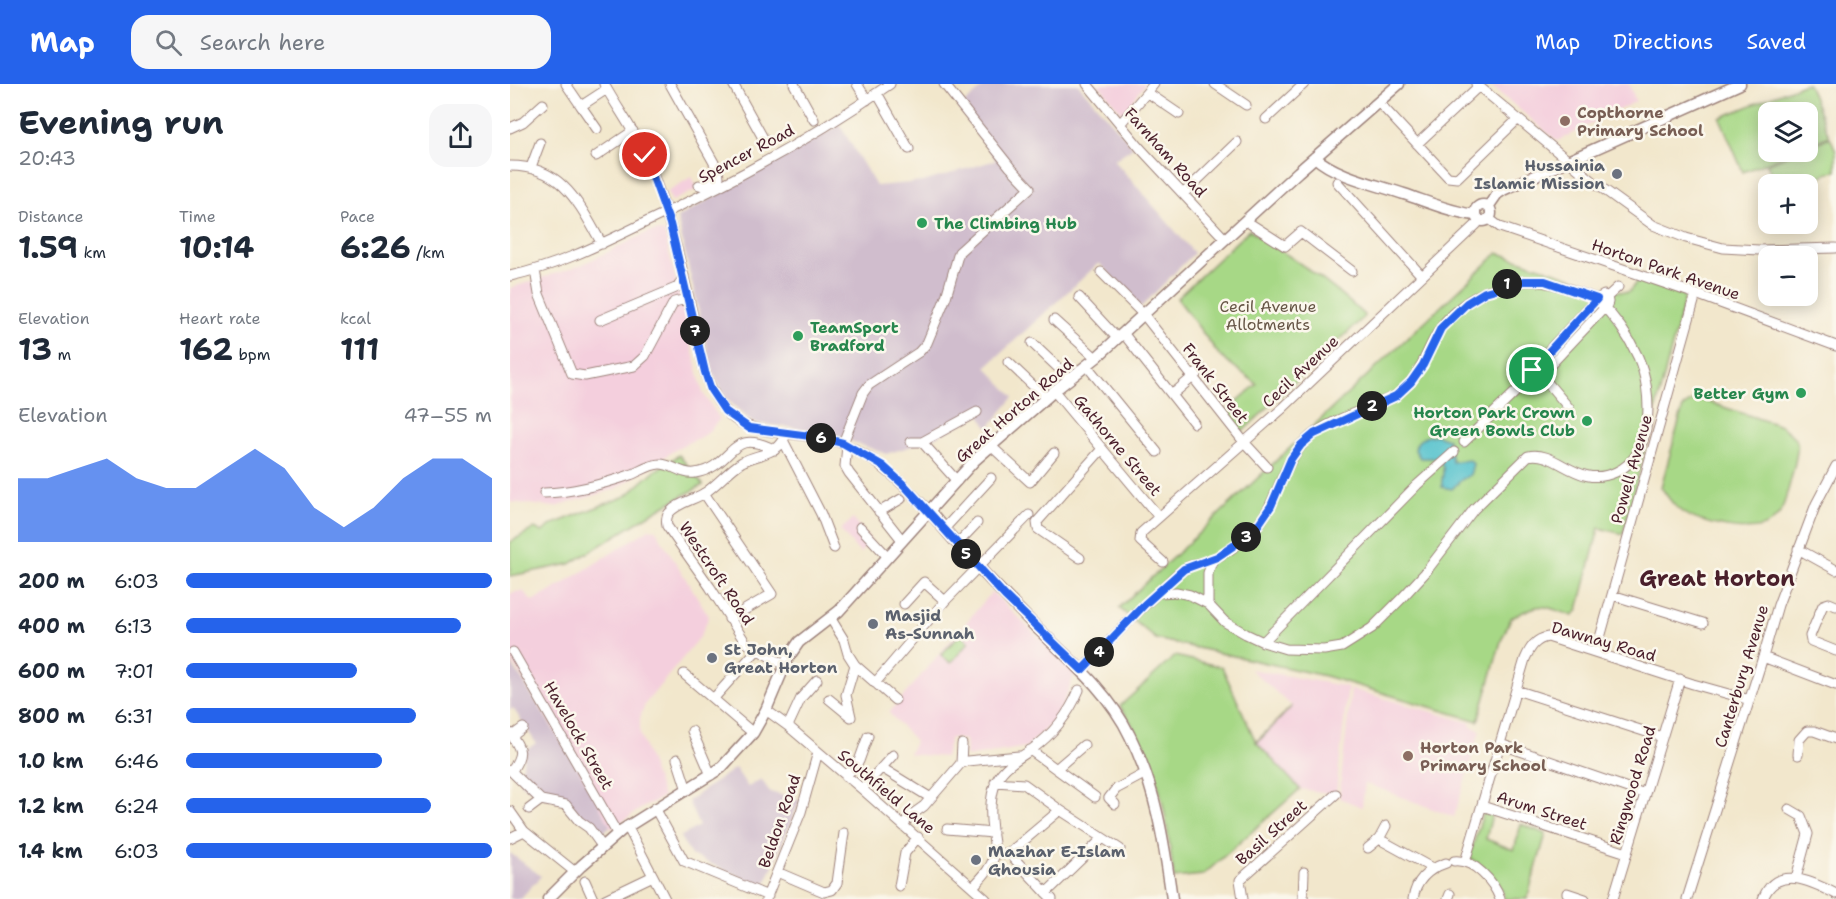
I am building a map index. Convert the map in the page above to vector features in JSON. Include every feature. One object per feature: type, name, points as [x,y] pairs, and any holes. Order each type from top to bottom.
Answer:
[{"type":"main road","points":[[1319,160],[1327,147],[1399,84]]},
{"type":"main road","points":[[1481,216],[1497,194],[1503,190],[1740,84]]},
{"type":"main road","name":"Horton Park Avenue","points":[[1319,160],[1354,177],[1457,213],[1481,216]]},
{"type":"main road","name":"Great Horton Road","points":[[548,899],[581,873],[602,846],[617,833],[711,775],[732,758],[753,733],[766,710],[784,665],[799,642],[831,619],[991,446],[1092,362],[1245,220],[1319,160]]},
{"type":"main road","points":[[930,512],[977,567],[1082,670],[1115,710],[1130,735],[1146,773],[1157,808],[1172,899]]},
{"type":"street","points":[[670,84],[718,170],[717,180],[704,186],[699,185]]},
{"type":"street","points":[[733,84],[762,138]]},
{"type":"street","points":[[794,84],[814,120]]},
{"type":"street","points":[[857,84],[867,100]]},
{"type":"street","name":"Spencer Road","points":[[510,276],[535,270],[602,244],[677,208],[801,142],[890,84]]},
{"type":"street","points":[[902,540],[845,466],[845,444],[862,393],[869,385],[919,352],[927,343],[946,297],[959,252],[1030,188],[1010,167],[944,84]]},
{"type":"street","name":"Farnham Road","points":[[1087,84],[1120,124],[1225,239]]},
{"type":"street","points":[[1120,124],[1154,84]]},
{"type":"street","points":[[1215,84],[1246,105]]},
{"type":"street","points":[[558,91],[567,85],[597,129]]},
{"type":"street","points":[[1266,119],[1301,85]]},
{"type":"street","points":[[1417,144],[1478,85],[1595,183],[1653,225],[1686,238],[1723,248],[1759,250],[1836,248]]},
{"type":"street","points":[[581,106],[605,86],[645,155],[666,213],[684,276],[687,299],[708,381],[711,390],[725,411],[749,428],[785,437],[818,437],[845,444],[883,466],[930,512]]},
{"type":"street","points":[[877,93],[909,149]]},
{"type":"street","points":[[1148,93],[1179,114]]},
{"type":"street","points":[[510,128],[523,122],[543,104]]},
{"type":"street","points":[[1384,108],[1448,177],[1457,178],[1518,119]]},
{"type":"street","points":[[596,156],[633,131]]},
{"type":"street","points":[[1183,194],[1237,142]]},
{"type":"street","points":[[531,167],[540,143]]},
{"type":"street","points":[[510,166],[531,167],[562,184],[574,197],[602,244]]},
{"type":"street","points":[[1337,182],[1422,275]]},
{"type":"street","name":"Cecil Avenue","points":[[1163,562],[1140,541],[1140,536],[1283,408],[1481,216]]},
{"type":"street","name":"Horton Park Avenue","points":[[1481,216],[1500,227],[1696,294],[1836,346]]},
{"type":"street","points":[[1245,220],[1285,246],[1301,232],[1352,270]]},
{"type":"street","points":[[535,270],[539,294],[572,374],[585,376],[634,366],[645,356],[674,302],[687,299]]},
{"type":"street","name":"Frank Street","points":[[1101,272],[1144,315],[1191,377],[1267,467]]},
{"type":"street","points":[[600,320],[678,287],[684,276]]},
{"type":"street","points":[[1082,670],[1126,624],[1158,593],[1184,569],[1213,559],[1245,538],[1258,525],[1271,506],[1291,459],[1301,445],[1314,434],[1396,396],[1411,382],[1423,365],[1441,328],[1467,303],[1485,292],[1524,281],[1545,281],[1597,299],[1618,324],[1642,367],[1647,409],[1646,429],[1642,446],[1634,459],[1613,473],[1589,476],[1575,472],[1545,455],[1528,456],[1474,509],[1425,573],[1401,599],[1358,638],[1342,647],[1324,650],[1286,649],[1263,642],[1225,622],[1208,604],[1190,596],[1176,592],[1158,593]]},
{"type":"street","points":[[1464,442],[1536,372],[1562,353],[1604,308],[1608,302],[1607,297],[1618,286]]},
{"type":"street","name":"Powell Avenue","points":[[1596,652],[1696,294]]},
{"type":"street","points":[[1536,372],[1555,344],[1597,299],[1604,295],[1607,297]]},
{"type":"street","points":[[1079,297],[1120,336],[1173,394],[1194,423]]},
{"type":"street","points":[[1054,320],[1092,362],[1157,453]]},
{"type":"street","points":[[1576,322],[1582,331]]},
{"type":"street","points":[[1032,343],[1070,379]]},
{"type":"street","points":[[1555,344],[1562,353]]},
{"type":"street","name":"Gathorne Street","points":[[1008,362],[1050,395],[1102,449],[1159,517]]},
{"type":"street","points":[[1173,394],[1202,369]]},
{"type":"street","points":[[1536,372],[1569,408]]},
{"type":"street","points":[[911,442],[922,442],[977,412]]},
{"type":"street","points":[[785,437],[821,514],[834,548]]},
{"type":"street","name":"Westcroft Road","points":[[784,665],[745,642],[710,586],[667,526],[666,521],[669,513],[676,507],[704,493],[741,462],[775,450],[785,437]]},
{"type":"street","points":[[544,493],[583,489],[657,464],[687,473],[696,473],[714,467],[745,442],[760,442],[775,450]]},
{"type":"street","points":[[922,442],[957,481]]},
{"type":"street","points":[[991,446],[1030,482],[1054,453]]},
{"type":"street","points":[[1080,558],[1038,529],[1037,522],[1102,449]]},
{"type":"street","points":[[1263,642],[1417,485],[1454,452]]},
{"type":"street","points":[[849,473],[849,465],[854,457]]},
{"type":"street","name":"Canterbury Avenue","points":[[1687,899],[1778,605],[1816,504],[1836,466]]},
{"type":"street","points":[[944,529],[991,478]]},
{"type":"street","points":[[704,493],[772,594],[729,619]]},
{"type":"street","points":[[879,512],[901,499]]},
{"type":"street","points":[[875,683],[945,601],[1029,515]]},
{"type":"street","points":[[957,544],[977,523]]},
{"type":"street","points":[[860,526],[888,557]]},
{"type":"street","points":[[1798,549],[1836,570]]},
{"type":"street","points":[[1208,604],[1208,573],[1213,559]]},
{"type":"street","points":[[904,604],[924,582],[945,601]]},
{"type":"street","points":[[1612,595],[1703,623]]},
{"type":"street","points":[[1836,606],[1829,603],[1823,605],[1810,636],[1811,641],[1836,651]]},
{"type":"street","points":[[831,619],[844,640],[848,654],[855,665],[895,700]]},
{"type":"street","name":"Dawnay Road","points":[[1465,862],[1530,648],[1541,638],[1548,637],[1750,700]]},
{"type":"street","points":[[714,698],[757,650]]},
{"type":"street","name":"Havelock Street","points":[[513,652],[617,833]]},
{"type":"street","points":[[1763,657],[1836,685]]},
{"type":"street","points":[[829,699],[850,717],[846,695],[855,665]]},
{"type":"street","points":[[684,674],[753,733]]},
{"type":"street","name":"Ringwood Road","points":[[1613,899],[1680,679]]},
{"type":"street","points":[[788,726],[801,698],[817,680]]},
{"type":"street","points":[[997,779],[1019,756],[1030,750],[1063,720],[1073,706],[1079,690]]},
{"type":"street","points":[[1516,690],[1662,737]]},
{"type":"street","name":"Southfield Lane","points":[[766,710],[788,726],[918,837],[974,892],[986,899]]},
{"type":"street","points":[[523,728],[511,735],[520,747],[521,756],[511,771],[541,800],[566,805],[579,821],[589,828],[602,846]]},
{"type":"street","points":[[692,731],[711,775]]},
{"type":"street","points":[[1798,755],[1799,740],[1807,731],[1814,731],[1836,739]]},
{"type":"street","points":[[846,776],[859,761],[868,736]]},
{"type":"street","points":[[961,763],[962,744]]},
{"type":"street","points":[[1500,744],[1645,794]]},
{"type":"street","points":[[1056,769],[1084,745]]},
{"type":"street","points":[[1030,750],[1095,797]]},
{"type":"street","name":"Beldon Road","points":[[767,897],[801,812],[818,752]]},
{"type":"street","points":[[862,789],[893,755]]},
{"type":"street","points":[[903,825],[931,798],[961,763],[1019,756]]},
{"type":"street","points":[[676,759],[687,790]]},
{"type":"street","points":[[974,892],[988,871],[995,854],[992,801],[997,779],[993,759]]},
{"type":"street","points":[[882,768],[931,798]]},
{"type":"street","points":[[1115,804],[1109,798],[1116,789],[1146,773]]},
{"type":"street","points":[[997,779],[1024,784],[1120,849]]},
{"type":"street","name":"Basil Street","points":[[1243,899],[1240,880],[1336,794]]},
{"type":"street","points":[[529,809],[541,800]]},
{"type":"street","name":"Arum Street","points":[[1482,806],[1627,853]]},
{"type":"street","points":[[656,808],[684,861],[767,897]]},
{"type":"street","points":[[1789,809],[1801,816],[1808,834],[1796,878]]},
{"type":"street","points":[[995,854],[1009,853],[1060,810]]},
{"type":"street","points":[[510,811],[524,831],[581,873],[593,899]]},
{"type":"street","points":[[627,826],[665,899]]},
{"type":"street","points":[[1368,848],[1379,839],[1386,826]]},
{"type":"street","points":[[947,829],[993,833]]},
{"type":"street","points":[[510,838],[524,831]]},
{"type":"street","points":[[777,872],[824,892],[832,890],[837,884],[844,833]]},
{"type":"street","points":[[899,886],[905,853],[918,837]]},
{"type":"street","points":[[1009,853],[1049,896],[1103,838]]},
{"type":"street","points":[[1379,839],[1432,868]]},
{"type":"street","points":[[1413,899],[1417,886],[1432,868],[1450,862],[1465,862],[1476,868],[1486,878],[1500,899]]},
{"type":"street","points":[[1303,899],[1304,873]]},
{"type":"street","points":[[605,899],[653,876]]},
{"type":"street","points":[[1763,899],[1766,891],[1774,882],[1787,877],[1823,887],[1836,894]]},
{"type":"street","points":[[1567,893],[1585,899]]},
{"type":"shaded area","points":[[987,84],[1078,84],[1133,147],[1114,160],[1194,253],[1141,307],[1099,263],[986,367],[1014,397],[988,428],[980,415],[925,442],[886,454],[824,431],[753,423],[726,398],[713,373],[677,218],[840,125],[876,186],[923,182],[996,160],[959,108]]},
{"type":"shaded area","points":[[1098,84],[1145,84],[1123,114]]},
{"type":"shaded area","name":"Copthorne Primary School","points":[[1489,84],[1629,84],[1636,101],[1557,141]]},
{"type":"shaded area","points":[[691,177],[698,189],[672,201],[667,192]]},
{"type":"shaded area","points":[[649,232],[664,232],[703,393],[720,419],[705,435],[681,446],[616,489],[555,507],[510,502],[510,288],[579,266]]},
{"type":"shaded area","points":[[853,519],[871,541],[860,553],[840,530]]},
{"type":"shaded area","points":[[649,529],[655,529],[709,616],[700,637],[645,704],[640,718],[640,734],[663,797],[611,829],[574,761],[510,658],[510,594],[523,591],[532,601],[555,589]]},
{"type":"shaded area","points":[[992,592],[1075,673],[1058,717],[1027,747],[966,757],[965,740],[950,738],[945,757],[909,754],[915,741],[889,713]]},
{"type":"shaded area","points":[[510,661],[576,765],[610,826],[600,836],[567,801],[544,798],[520,784],[525,751],[536,743],[513,708],[510,710]]},
{"type":"shaded area","points":[[1250,669],[1348,687],[1336,794],[1300,789],[1257,743],[1292,706]]},
{"type":"shaded area","name":"Horton Park Primary School","points":[[1351,689],[1471,723],[1470,726],[1480,730],[1454,817],[1365,783],[1362,807],[1339,798]]},
{"type":"shaded area","points":[[735,768],[748,787],[761,779],[770,792],[800,800],[764,887],[691,855],[680,837],[699,826],[688,801]]},
{"type":"shaded area","points":[[510,853],[541,876],[520,899],[510,899]]},
{"type":"green space","points":[[1808,84],[1815,102],[1759,102]]},
{"type":"green space","points":[[1758,102],[1758,162],[1768,162],[1743,172],[1720,118]]},
{"type":"green space","points":[[1818,109],[1829,136],[1818,141]]},
{"type":"green space","points":[[1830,137],[1836,151],[1836,170],[1818,177],[1818,174],[1772,174],[1767,164],[1772,162],[1818,162],[1818,142]]},
{"type":"green space","name":"Cecil Avenue Allotments","points":[[1249,230],[1324,281],[1365,316],[1242,432],[1226,411],[1257,384],[1220,356],[1177,298]]},
{"type":"green space","points":[[1498,253],[1613,291],[1629,292],[1638,280],[1685,296],[1623,534],[1599,528],[1578,610],[1573,616],[1542,606],[1511,618],[1501,641],[1478,721],[1325,676],[1156,639],[1119,608]]},
{"type":"green space","points":[[1696,398],[1781,426],[1796,439],[1797,447],[1792,477],[1780,513],[1770,523],[1762,527],[1739,528],[1700,521],[1678,509],[1661,487],[1683,407]]},
{"type":"green space","points":[[679,455],[703,485],[662,507],[570,564],[510,576],[510,542],[535,528],[542,532],[553,524],[626,496],[653,472]]},
{"type":"green space","points":[[960,634],[969,642],[951,663],[941,655]]},
{"type":"green space","points":[[1175,656],[1222,667],[1256,742],[1292,706],[1257,743],[1300,789],[1203,875],[1174,878],[1167,825],[1158,785],[1143,746],[1120,706]]},
{"type":"green space","points":[[1484,811],[1492,815],[1486,839],[1514,850],[1521,824],[1546,834],[1527,899],[1504,899],[1500,887],[1492,876],[1471,859],[1470,854]]},
{"type":"water","points":[[1437,435],[1448,439],[1452,462],[1470,460],[1473,464],[1470,475],[1452,489],[1442,487],[1443,466],[1441,462],[1437,458],[1420,458],[1415,450],[1420,440]]},
{"type":"place","name":"Copthorne Primary School","points":[[1565,121]]},
{"type":"place","name":"Hussainia Islamic Mission","points":[[1617,174]]},
{"type":"place","name":"The Climbing Hub","points":[[922,223]]},
{"type":"place","name":"TeamSport Bradford","points":[[798,336]]},
{"type":"place","name":"Better Gym","points":[[1801,393]]},
{"type":"place","name":"Horton Park Crown Green Bowls Club","points":[[1587,421]]},
{"type":"place","name":"Masjid As-Sunnah","points":[[873,624]]},
{"type":"place","name":"St John, Great Horton","points":[[712,658]]},
{"type":"place","name":"Horton Park Primary School","points":[[1408,756]]},
{"type":"place","name":"Mazhar E-Islam Ghousia","points":[[976,860]]},
{"type":"district","name":"Great Horton","points":[[1717,578]]},
{"type":"route","points":[[645,155],[670,224],[705,372],[711,390],[725,411],[749,428],[765,432],[818,437],[843,443],[883,466],[930,512],[1005,596],[1082,670],[1145,604],[1184,569],[1217,557],[1245,538],[1258,525],[1271,506],[1291,459],[1301,445],[1314,434],[1338,421],[1396,396],[1411,382],[1423,365],[1441,328],[1467,303],[1485,292],[1524,281],[1545,281],[1597,299],[1532,370]]}]
